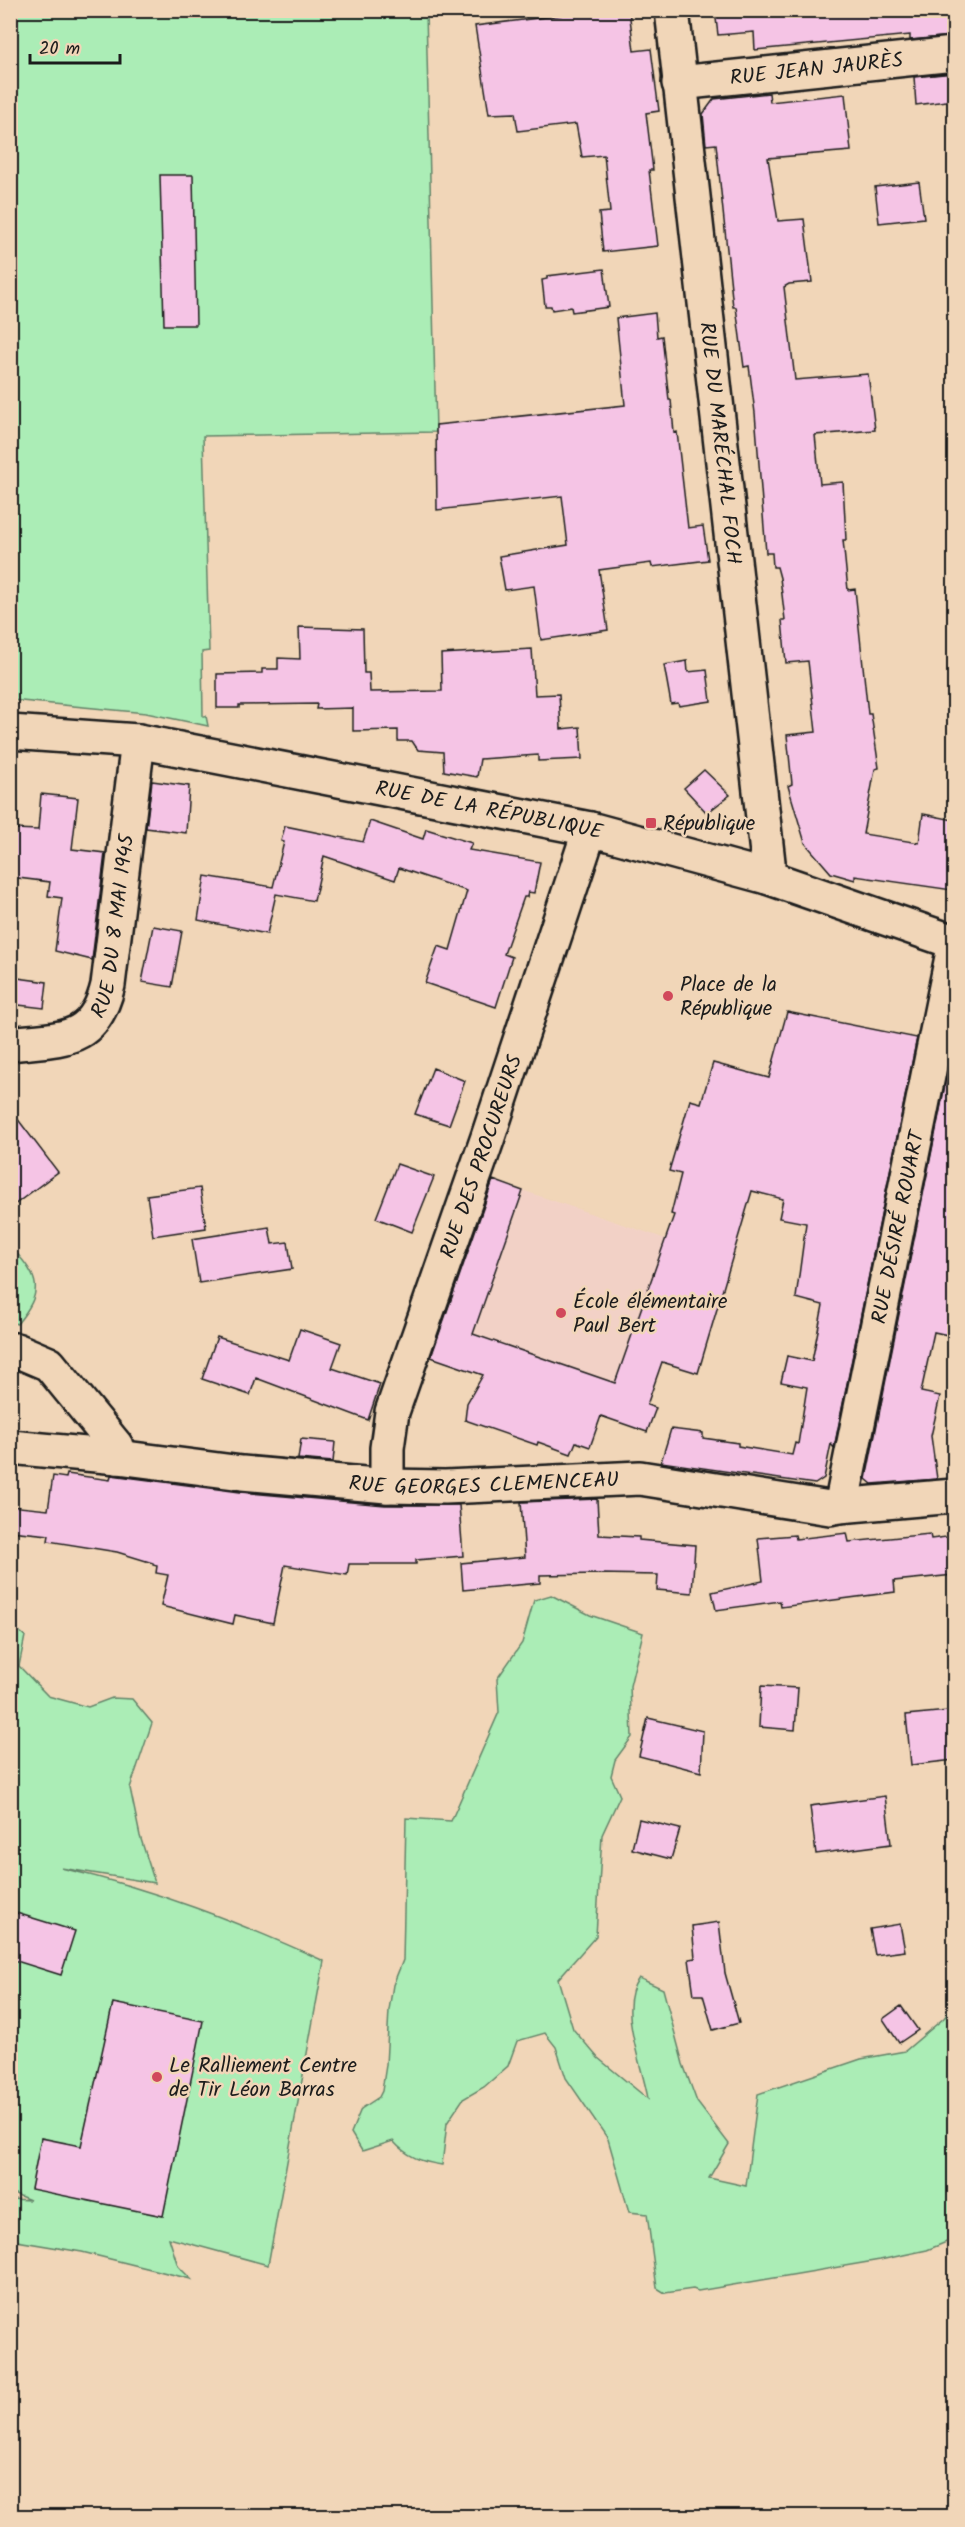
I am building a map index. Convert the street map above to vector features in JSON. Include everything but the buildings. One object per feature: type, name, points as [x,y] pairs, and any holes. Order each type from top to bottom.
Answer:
[{"type":"street","name":"RUE DU MARÉCHAL FOCH","points":[[672,10],[768,862],[767,877]]},
{"type":"street","name":"RUE JEAN JAURÈS","points":[[679,83],[954,54]]},
{"type":"street","name":"RUE DE LA RÉPUBLIQUE","points":[[10,732],[138,741],[590,829],[767,877],[954,942]]},
{"type":"street","name":"RUE DU 8 MAI 1945","points":[[10,1044],[67,1038],[84,1028],[99,1015],[104,1004],[138,741]]},
{"type":"street","name":"RUE DES PROCUREURS","points":[[387,1486],[387,1448],[392,1412],[590,829]]},
{"type":"street","name":"RUE DÉSIRÉ ROUART","points":[[838,1506],[846,1486],[954,947]]},
{"type":"street","points":[[10,1350],[16,1350],[49,1364],[116,1446],[118,1457]]},
{"type":"street","name":"RUE GEORGES CLEMENCEAU","points":[[10,1447],[118,1457],[242,1473],[387,1486],[446,1487],[640,1478],[830,1508],[954,1496]]},
{"type":"shaded area","name":"École élémentaire Paul Bert","points":[[489,1179],[666,1239],[694,1267],[647,1404],[656,1408],[651,1421],[642,1419],[638,1429],[428,1356]]},
{"type":"green space","points":[[11,11],[426,11],[436,432],[203,436],[209,651],[202,652],[203,716],[206,716],[208,726],[146,713],[11,700]]},
{"type":"green space","points":[[13,1249],[29,1269],[35,1285],[32,1303],[17,1324],[11,1322],[10,1253]]},
{"type":"green space","points":[[551,1595],[590,1615],[643,1633],[630,1686],[632,1737],[615,1760],[611,1776],[620,1796],[602,1835],[596,1936],[558,1979],[573,2029],[598,2058],[648,2099],[633,2037],[630,2005],[633,1990],[639,1978],[663,1989],[683,2064],[697,2102],[729,2144],[709,2178],[746,2186],[758,2094],[861,2059],[905,2051],[944,2018],[954,2005],[954,2239],[927,2250],[880,2260],[698,2291],[693,2289],[665,2293],[657,2288],[647,2214],[629,2212],[608,2139],[566,2078],[556,2047],[545,2033],[517,2041],[508,2066],[484,2087],[463,2099],[447,2123],[442,2165],[415,2158],[393,2141],[362,2151],[351,2133],[361,2109],[379,2097],[382,2091],[393,1985],[403,1960],[406,1818],[451,1821],[499,1712],[497,1679],[522,1643],[534,1600]]},
{"type":"green space","name":"Le Ralliement Centre de Tir Léon Barras","points":[[10,1624],[25,1636],[19,1666],[48,1696],[88,1707],[112,1698],[132,1699],[152,1723],[130,1788],[140,1836],[155,1883],[61,1868],[162,1896],[260,1933],[324,1961],[268,2265],[169,2238],[178,2266],[191,2279],[82,2252],[11,2240],[11,2199],[30,2200],[10,2192]]},
{"type":"place","name":"République","points":[[651,823]]},
{"type":"place","name":"Place de la République","points":[[668,996]]},
{"type":"place","name":"École élémentaire Paul Bert","points":[[561,1313]]},
{"type":"place","name":"Le Ralliement Centre de Tir Léon Barras","points":[[157,2077]]}]
